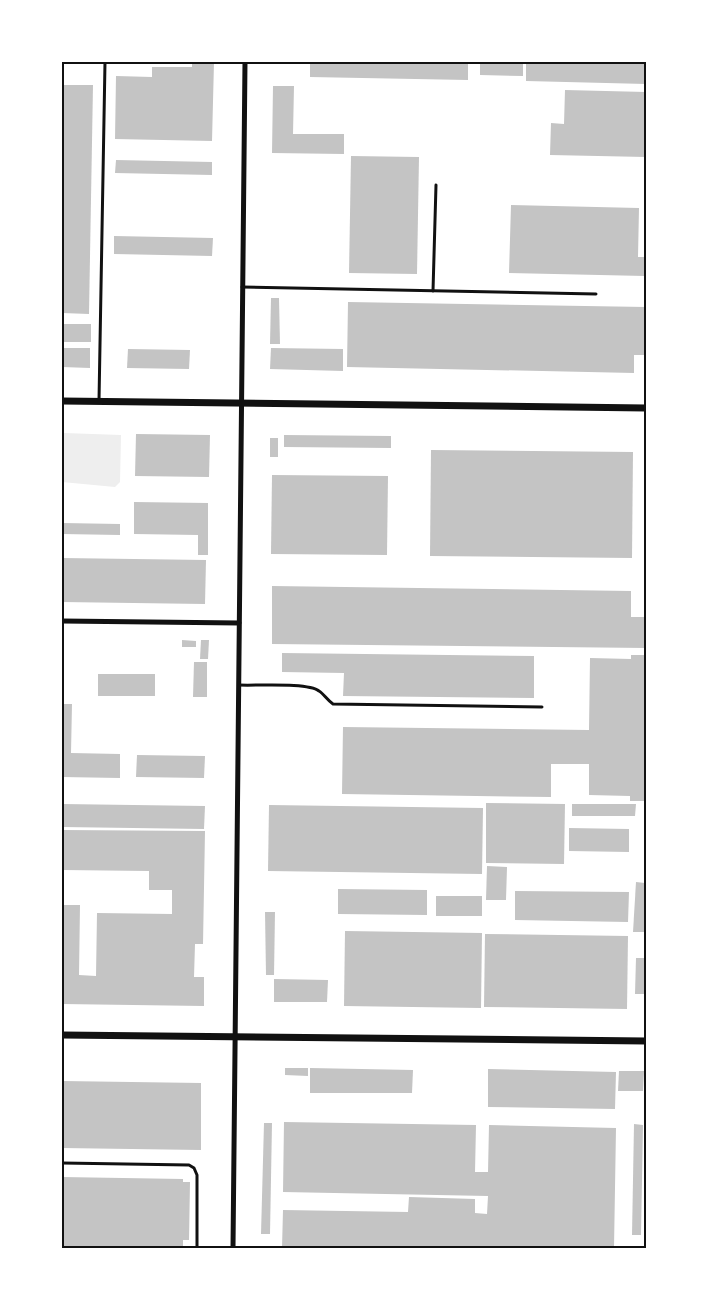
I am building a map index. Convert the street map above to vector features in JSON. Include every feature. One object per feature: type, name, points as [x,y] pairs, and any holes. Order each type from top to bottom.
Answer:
[{"type":"street","points":[[233,1248],[245,62]]},
{"type":"street","points":[[62,400],[646,408]]},
{"type":"street","points":[[62,621],[239,623]]},
{"type":"street","points":[[62,1035],[646,1041]]},
{"type":"lane","points":[[99,401],[105,62]]},
{"type":"lane","points":[[433,291],[436,185]]},
{"type":"lane","points":[[242,287],[596,294]]},
{"type":"lane","points":[[238,686],[309,686],[320,691],[324,698],[333,704],[542,707]]},
{"type":"lane","points":[[62,1163],[189,1165],[194,1168],[197,1175],[197,1248]]},
{"type":"shaded area","points":[[62,434],[121,435],[120,482],[115,487],[62,482]]},
{"type":"building","points":[[192,62],[214,62],[212,141],[115,139],[116,76],[152,77],[152,67],[192,67]]},
{"type":"building","points":[[310,62],[468,62],[468,80],[310,77]]},
{"type":"building","points":[[480,62],[523,62],[523,76],[480,75]]},
{"type":"building","points":[[526,62],[646,62],[646,84],[526,81]]},
{"type":"building","points":[[62,85],[93,85],[89,314],[62,313]]},
{"type":"building","points":[[273,86],[294,86],[293,134],[344,134],[344,154],[272,153]]},
{"type":"building","points":[[565,90],[646,92],[646,157],[550,155],[551,123],[564,124]]},
{"type":"building","points":[[351,156],[419,157],[417,274],[349,273]]},
{"type":"building","points":[[116,160],[212,162],[212,175],[115,173]]},
{"type":"building","points":[[511,205],[639,208],[638,257],[646,257],[645,276],[509,273]]},
{"type":"building","points":[[114,236],[213,238],[212,256],[114,254]]},
{"type":"building","points":[[271,298],[279,298],[280,344],[270,344]]},
{"type":"building","points":[[348,302],[646,307],[646,355],[634,355],[634,373],[347,367]]},
{"type":"building","points":[[62,324],[91,324],[91,342],[62,342]]},
{"type":"building","points":[[62,348],[90,348],[90,368],[62,367]]},
{"type":"building","points":[[271,348],[343,349],[343,371],[270,369]]},
{"type":"building","points":[[128,349],[190,350],[189,369],[127,368]]},
{"type":"building","points":[[136,434],[210,435],[209,477],[135,476]]},
{"type":"building","points":[[284,435],[391,436],[391,448],[284,447]]},
{"type":"building","points":[[270,438],[278,438],[278,457],[270,457]]},
{"type":"building","points":[[431,450],[633,452],[632,558],[430,556]]},
{"type":"building","points":[[272,475],[388,476],[387,555],[271,554]]},
{"type":"building","points":[[134,502],[208,503],[208,555],[198,555],[198,535],[134,534]]},
{"type":"building","points":[[62,523],[120,524],[120,535],[62,534]]},
{"type":"building","points":[[62,558],[206,560],[205,604],[62,602]]},
{"type":"building","points":[[272,586],[631,591],[631,617],[646,617],[646,648],[272,644]]},
{"type":"building","points":[[182,640],[196,641],[196,647],[182,647]]},
{"type":"building","points":[[201,640],[209,640],[208,659],[200,659]]},
{"type":"building","points":[[282,653],[534,656],[534,698],[343,696],[344,673],[282,672]]},
{"type":"building","points":[[631,655],[646,655],[646,801],[630,801],[630,796],[589,795],[589,764],[551,764],[551,797],[342,794],[343,727],[589,730],[590,658],[631,659]]},
{"type":"building","points":[[194,662],[207,662],[207,697],[193,697]]},
{"type":"building","points":[[98,674],[155,674],[155,696],[98,696]]},
{"type":"building","points":[[62,704],[72,704],[71,753],[120,754],[120,778],[62,777]]},
{"type":"building","points":[[137,755],[205,756],[204,778],[136,777]]},
{"type":"building","points":[[486,803],[565,804],[564,864],[486,863]]},
{"type":"building","points":[[62,804],[205,806],[204,829],[62,827]]},
{"type":"building","points":[[572,804],[636,804],[635,816],[572,816]]},
{"type":"building","points":[[269,805],[483,808],[482,874],[268,871]]},
{"type":"building","points":[[569,828],[629,829],[629,852],[569,851]]},
{"type":"building","points":[[62,830],[205,831],[203,944],[195,944],[194,977],[204,977],[204,1006],[62,1004],[62,905],[80,905],[79,975],[96,976],[97,913],[172,914],[172,890],[149,890],[149,871],[62,870]]},
{"type":"building","points":[[487,866],[507,867],[506,900],[486,900]]},
{"type":"building","points":[[636,882],[645,883],[644,932],[633,932]]},
{"type":"building","points":[[338,889],[427,890],[427,915],[338,914]]},
{"type":"building","points":[[515,891],[629,892],[628,922],[515,920]]},
{"type":"building","points":[[436,896],[482,896],[482,916],[436,916]]},
{"type":"building","points":[[265,912],[275,912],[274,975],[266,975]]},
{"type":"building","points":[[345,931],[482,933],[481,1008],[344,1006]]},
{"type":"building","points":[[485,934],[628,936],[627,1009],[484,1007]]},
{"type":"building","points":[[636,958],[644,958],[644,994],[635,994]]},
{"type":"building","points":[[274,979],[328,980],[327,1002],[274,1002]]},
{"type":"building","points":[[285,1068],[308,1068],[308,1076],[285,1075]]},
{"type":"building","points":[[310,1068],[413,1070],[412,1093],[310,1093]]},
{"type":"building","points":[[488,1069],[616,1072],[615,1109],[488,1107]]},
{"type":"building","points":[[619,1071],[644,1071],[643,1091],[618,1091]]},
{"type":"building","points":[[62,1081],[201,1083],[201,1150],[62,1148]]},
{"type":"building","points":[[284,1122],[476,1125],[475,1172],[488,1172],[489,1125],[616,1128],[614,1248],[282,1248],[283,1210],[408,1212],[409,1197],[475,1199],[475,1213],[487,1214],[488,1196],[283,1192]]},
{"type":"building","points":[[264,1123],[272,1123],[270,1234],[261,1234]]},
{"type":"building","points":[[634,1124],[643,1125],[641,1235],[632,1235]]},
{"type":"building","points":[[62,1177],[183,1179],[183,1182],[190,1182],[189,1240],[183,1240],[183,1248],[62,1247]]}]
